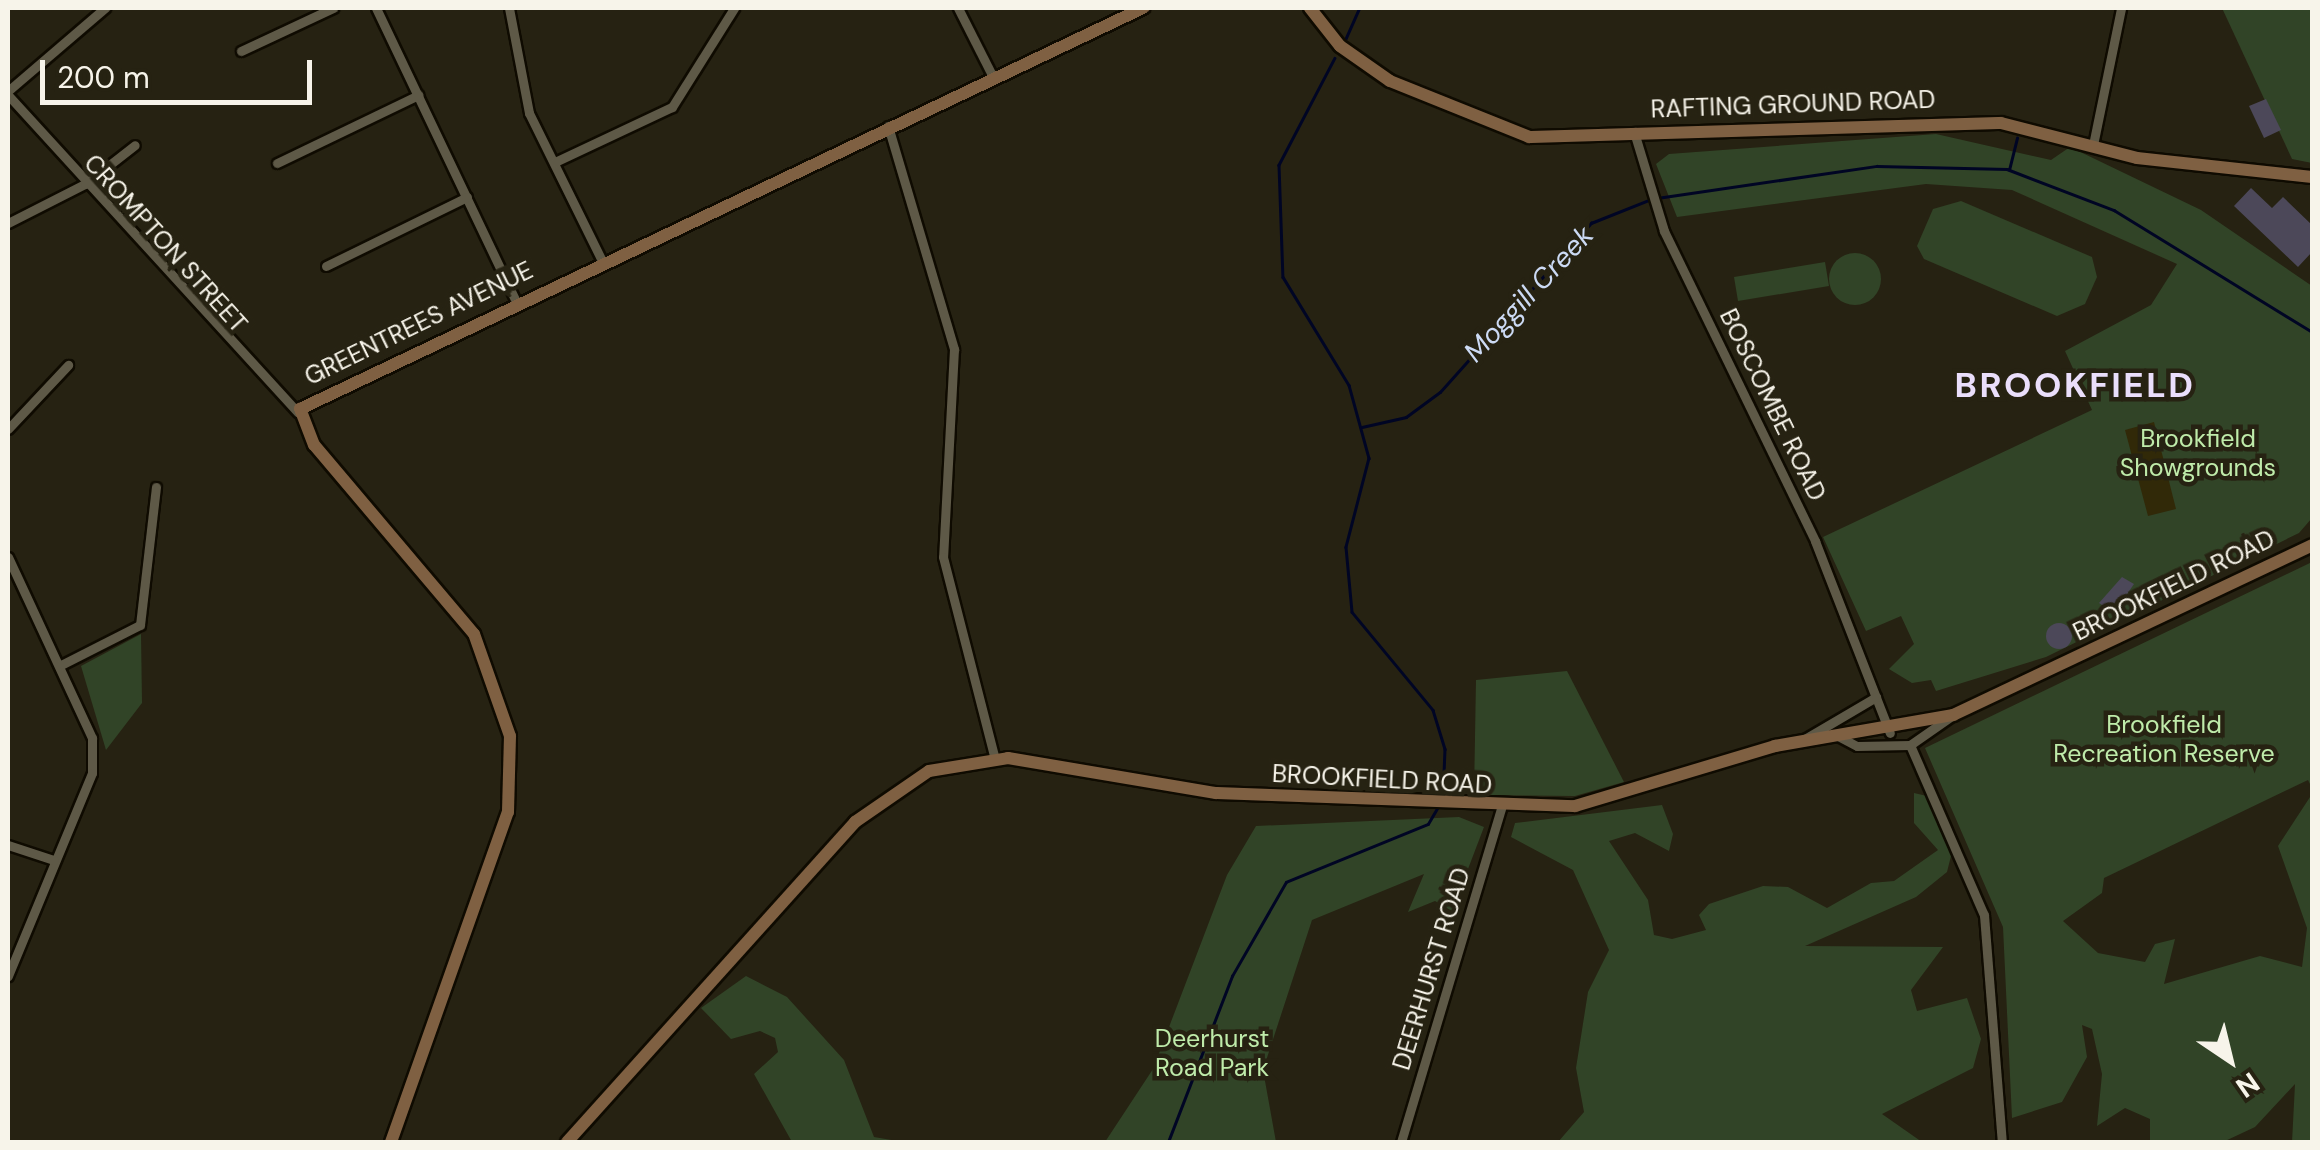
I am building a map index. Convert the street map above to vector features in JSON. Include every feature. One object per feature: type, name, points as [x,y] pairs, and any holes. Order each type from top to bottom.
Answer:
[{"type":"main road","name":"GREENTREES AVENUE","points":[[391,1142],[508,812],[510,736],[474,634],[314,445],[298,413],[516,302],[1143,8]]},
{"type":"main road","name":"RAFTING GROUND ROAD","points":[[1310,8],[1360,63],[1501,131],[1634,132],[2001,122],[2094,145],[2312,177]]},
{"type":"main road","name":"BROOKFIELD ROAD","points":[[568,1142],[855,822],[929,771],[995,758],[1216,794],[1501,808],[1597,802],[1803,740],[1890,733],[1953,715],[2311,544]]},
{"type":"street","points":[[8,93],[105,8]]},
{"type":"street","points":[[241,51],[333,8]]},
{"type":"street","points":[[376,8],[516,302]]},
{"type":"street","points":[[510,8],[529,113],[602,261]]},
{"type":"street","points":[[554,162],[672,107],[692,88],[734,8]]},
{"type":"street","points":[[958,8],[993,77]]},
{"type":"street","points":[[2094,145],[2121,8]]},
{"type":"street","name":"CROMPTON STREET","points":[[8,93],[86,184],[298,413]]},
{"type":"street","points":[[277,163],[418,95]]},
{"type":"street","points":[[888,126],[954,349],[944,558],[995,758]]},
{"type":"street","name":"BOSCOMBE ROAD","points":[[1634,132],[1656,212],[1815,542],[1890,733]]},
{"type":"street","points":[[9,218],[86,184],[135,145]]},
{"type":"street","points":[[326,266],[466,197]]},
{"type":"street","points":[[8,429],[68,364]]},
{"type":"street","points":[[63,664],[140,625],[156,487]]},
{"type":"street","points":[[8,557],[63,664],[92,738],[92,773],[8,976]]},
{"type":"street","points":[[1803,740],[1876,697]]},
{"type":"street","points":[[1838,736],[1857,746],[1910,745],[1953,715]]},
{"type":"street","points":[[1910,745],[1984,915],[2002,1142]]},
{"type":"street","name":"DEERHURST ROAD","points":[[1401,1142],[1501,808]]},
{"type":"street","points":[[8,845],[54,860]]},
{"type":"green space","points":[[2222,8],[2312,8],[2312,163],[2292,159]]},
{"type":"green space","name":"Brookfield Showgrounds","points":[[1936,134],[2051,160],[2070,147],[2201,210],[2312,286],[2312,518],[2299,533],[2046,657],[1936,691],[1931,680],[1912,683],[1889,669],[1914,644],[1901,616],[1866,631],[1823,537],[2092,410],[2065,351],[2151,305],[2177,264],[2012,190],[1926,184],[1677,217],[1656,164],[1669,154]]},
{"type":"green space","points":[[1961,201],[2092,257],[2097,277],[2085,304],[2057,316],[1924,259],[1917,246],[1933,209]]},
{"type":"green space","points":[[1855,253],[1873,261],[1881,279],[1873,297],[1855,305],[1837,297],[1829,279],[1837,261]]},
{"type":"green space","points":[[1825,262],[1829,286],[1738,301],[1734,277]]},
{"type":"green space","name":"Brookfield Recreation Reserve","points":[[2312,562],[2312,788],[2308,780],[2104,878],[2102,893],[2063,921],[2098,953],[2145,962],[2155,944],[2175,939],[2164,984],[2260,956],[2302,967],[2307,928],[2278,846],[2312,794],[2312,1142],[2292,1142],[2295,1084],[2255,1127],[2223,1142],[2150,1142],[2150,1119],[2125,1108],[2097,1126],[2102,1074],[2092,1029],[2082,1025],[2087,1057],[2062,1102],[2012,1118],[2003,927],[1925,748]]},
{"type":"green space","points":[[141,634],[142,703],[106,750],[81,666]]},
{"type":"green space","points":[[1567,671],[1624,782],[1575,796],[1474,795],[1476,680]]},
{"type":"green space","points":[[1914,793],[1927,796],[1954,844],[1947,872],[1916,897],[1805,946],[1943,947],[1911,990],[1917,1011],[1967,998],[1981,1039],[1973,1068],[1882,1114],[1922,1142],[1558,1142],[1584,1112],[1576,1068],[1588,992],[1609,950],[1573,870],[1511,837],[1515,823],[1662,805],[1673,834],[1669,851],[1635,833],[1609,841],[1648,900],[1654,935],[1672,939],[1706,930],[1699,915],[1709,904],[1763,886],[1788,887],[1827,908],[1871,883],[1894,881],[1938,850],[1914,823]]},
{"type":"green space","name":"Deerhurst Road Park","points":[[1459,817],[1484,827],[1452,911],[1435,901],[1408,912],[1424,874],[1312,920],[1263,1070],[1276,1142],[1105,1142],[1153,1069],[1227,875],[1256,826]]},
{"type":"green space","points":[[746,976],[787,997],[844,1060],[874,1137],[903,1142],[792,1142],[754,1074],[778,1052],[775,1038],[760,1031],[731,1039],[701,1008]]},
{"type":"sand","points":[[2154,422],[2176,509],[2148,516],[2125,430]]},
{"type":"building","points":[[2266,99],[2281,130],[2264,138],[2249,106]]},
{"type":"building","points":[[2251,188],[2272,208],[2283,197],[2312,225],[2312,252],[2298,267],[2234,206]]},
{"type":"building","points":[[2122,577],[2134,584],[2114,613],[2099,603]]},
{"type":"building","points":[[2059,623],[2068,627],[2072,636],[2068,645],[2059,649],[2050,645],[2046,636],[2050,627]]},
{"type":"waterway","name":"Moggill Creek","points":[[1345,40],[1359,8]]},
{"type":"waterway","name":"Moggill Creek","points":[[1335,58],[1279,165],[1283,277],[1349,385],[1369,458],[1346,547],[1352,612],[1433,710],[1445,749],[1443,798]]},
{"type":"waterway","points":[[2009,170],[2017,138]]},
{"type":"waterway","name":"Moggill Creek","points":[[1657,198],[1877,166],[2007,169],[2114,210],[2312,332]]},
{"type":"waterway","name":"Moggill Creek","points":[[1362,427],[1406,417],[1440,392],[1591,223],[1649,200]]},
{"type":"waterway","points":[[1168,1142],[1232,976],[1286,882],[1428,824],[1439,805]]},
{"type":"district","name":"BROOKFIELD","points":[[2075,385]]}]
